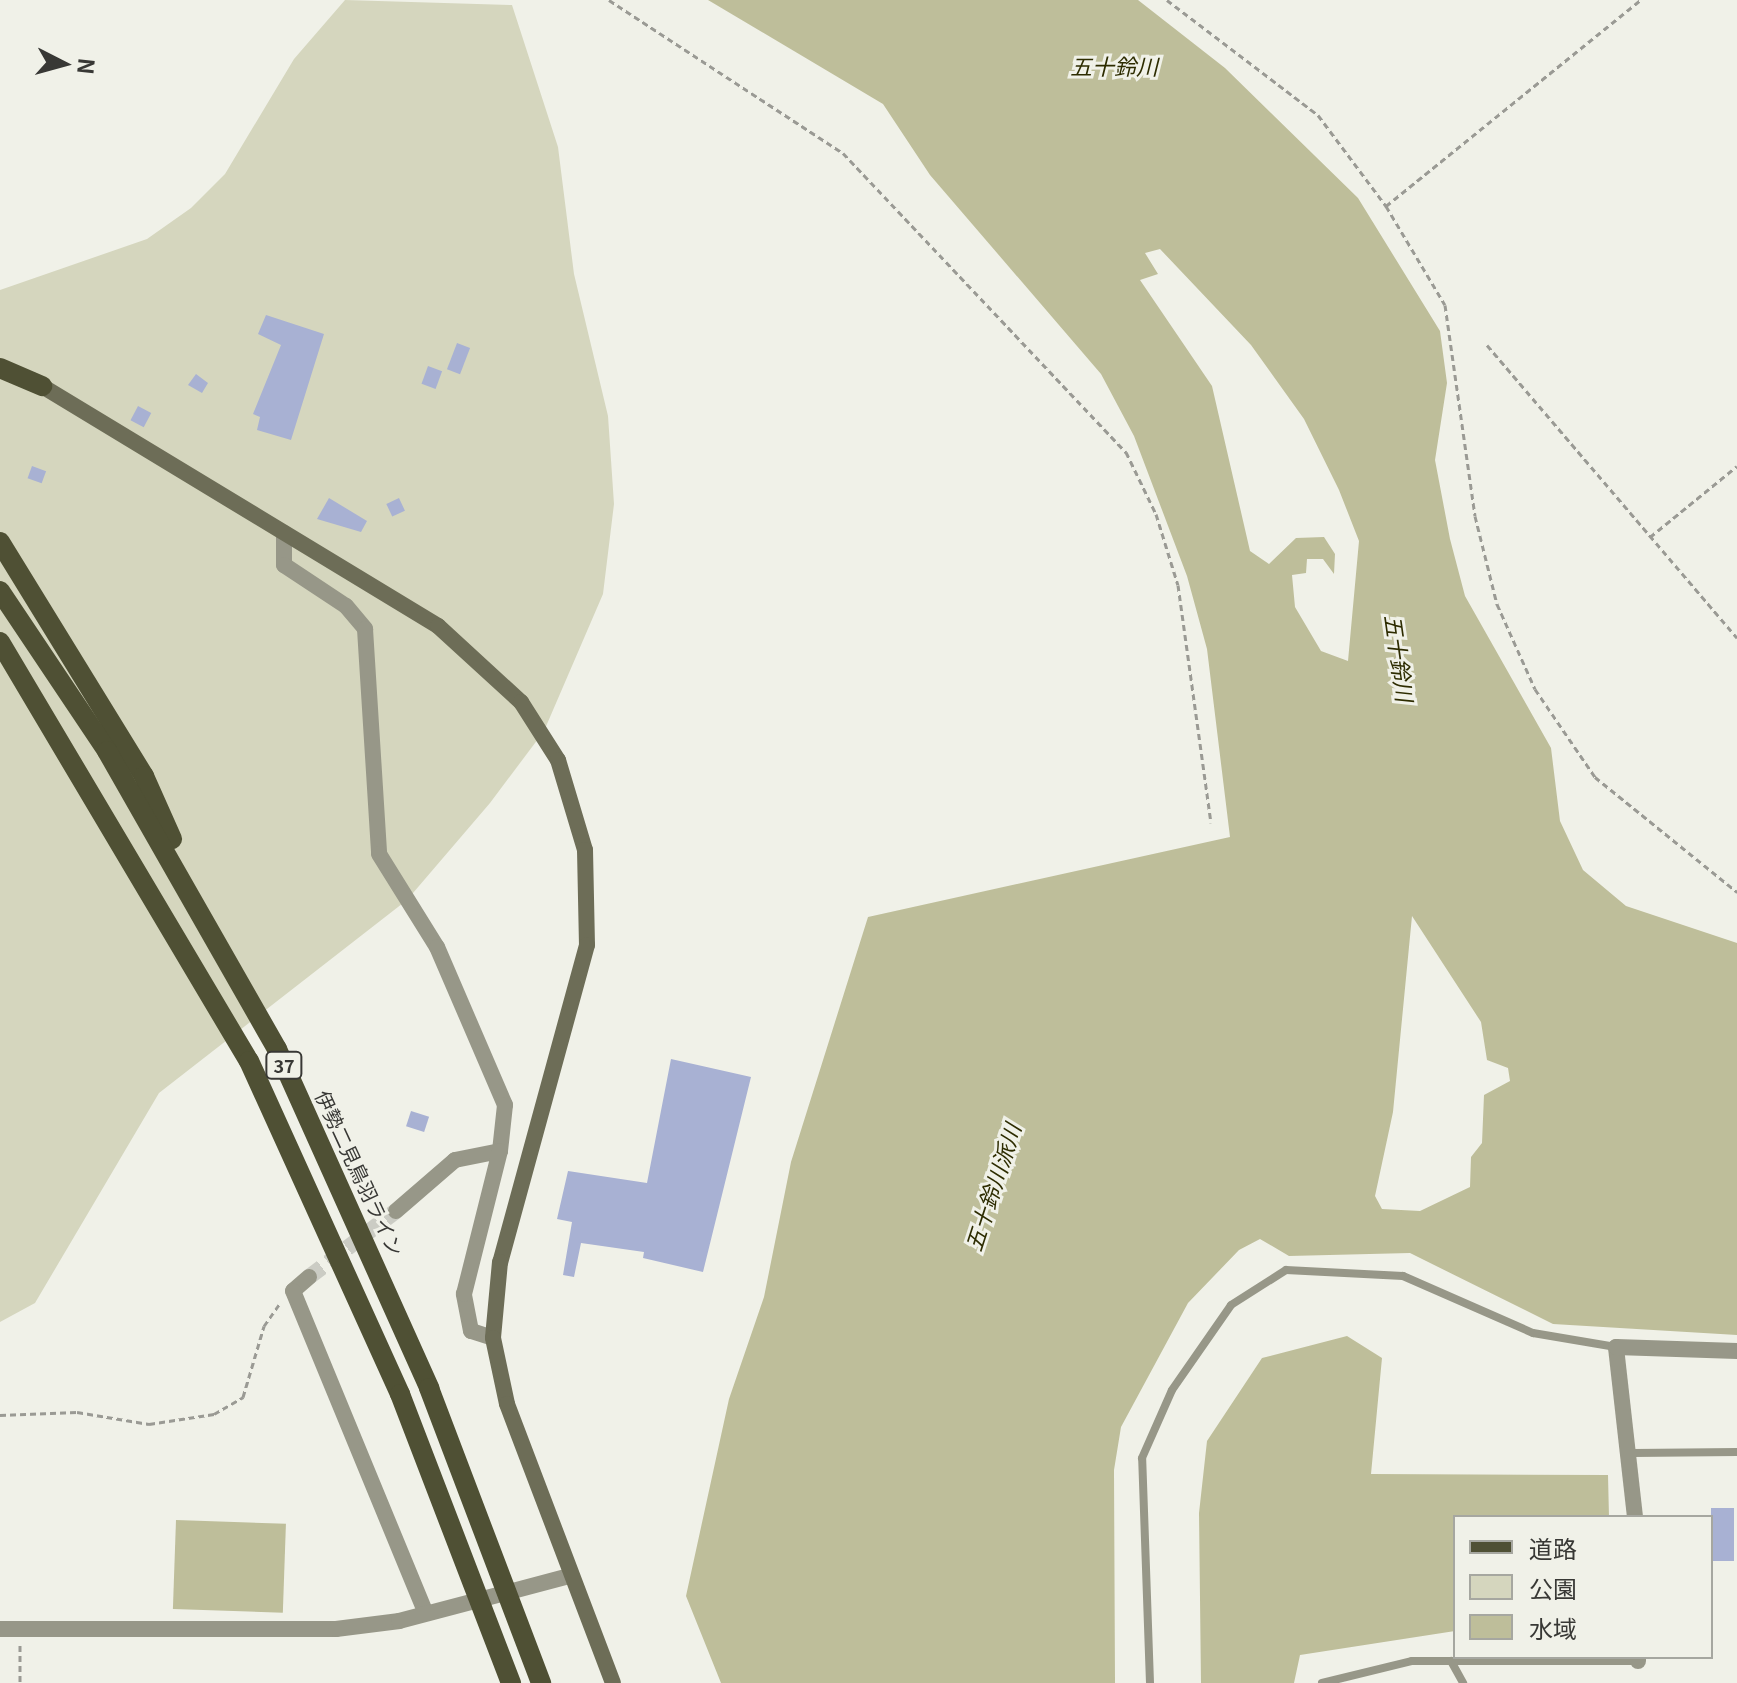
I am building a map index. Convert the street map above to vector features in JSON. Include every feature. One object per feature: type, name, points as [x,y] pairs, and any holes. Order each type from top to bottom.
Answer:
[{"type":"main road","points":[[0,368],[42,386]]},
{"type":"main road","points":[[0,542],[144,776],[217,938]]},
{"type":"main road","name":"伊勢二見鳥羽ライン","points":[[0,591],[107,751],[217,938],[357,1219],[503,1572],[541,1683]]},
{"type":"main road","name":"37","points":[[0,642],[249,1061],[328,1227],[472,1573],[511,1683]]},
{"type":"main road","points":[[0,655],[33,694]]},
{"type":"street","points":[[0,359],[438,626],[481,662],[521,702],[571,789],[590,887],[587,945],[500,1262],[493,1338],[507,1404],[569,1576],[613,1683]]},
{"type":"street","points":[[284,533],[284,565],[346,606],[365,629],[379,854],[437,947],[505,1105],[500,1151],[464,1294],[471,1331],[493,1338]]},
{"type":"street","points":[[396,1211],[455,1160],[500,1151]]},
{"type":"street","points":[[309,1277],[293,1291],[425,1611]]},
{"type":"street","points":[[1635,1515],[1633,1453],[1616,1347],[1737,1351]]},
{"type":"street","points":[[0,1629],[336,1629],[569,1576]]},
{"type":"lane","points":[[1150,1683],[1142,1458],[1172,1390],[1231,1305],[1286,1270],[1403,1276],[1533,1333],[1616,1347]]},
{"type":"lane","points":[[1633,1453],[1737,1452]]},
{"type":"lane","points":[[1322,1683],[1412,1661],[1638,1659]]},
{"type":"lane","points":[[1451,1661],[1463,1683]]},
{"type":"path","points":[[609,0],[843,153],[1126,452],[1156,514],[1178,585],[1211,823]]},
{"type":"path","points":[[1167,0],[1318,115],[1386,206],[1445,305],[1475,516],[1497,604],[1535,689],[1595,777],[1737,892]]},
{"type":"path","points":[[1386,206],[1640,0]]},
{"type":"path","points":[[1487,345],[1737,638]]},
{"type":"path","points":[[1650,537],[1737,466]]},
{"type":"path","points":[[0,1415],[77,1412],[149,1424],[214,1414],[243,1397],[264,1326],[293,1291]]},
{"type":"path","points":[[20,1629],[20,1683]]},
{"type":"green space","points":[[345,0],[512,5],[558,147],[574,274],[608,416],[614,504],[603,594],[544,731],[490,803],[407,900],[159,1093],[35,1303],[0,1322],[0,290],[147,239],[191,208],[225,174],[294,59]]},
{"type":"water","points":[[708,0],[1138,0],[1225,68],[1358,198],[1440,331],[1447,383],[1435,460],[1465,596],[1551,748],[1560,821],[1583,870],[1626,906],[1737,943],[1737,1335],[1553,1324],[1410,1253],[1289,1256],[1260,1239],[1239,1250],[1188,1303],[1121,1427],[1114,1470],[1115,1683],[721,1683],[686,1596],[729,1399],[764,1297],[791,1162],[868,917],[1230,837],[1207,649],[1187,576],[1134,436],[1101,374],[930,175],[883,104]],"holes":[[[1160,249],[1251,345],[1304,419],[1339,490],[1359,541],[1348,661],[1321,651],[1295,607],[1292,575],[1306,573],[1307,559],[1323,559],[1334,574],[1335,554],[1324,537],[1296,538],[1269,564],[1250,551],[1212,386],[1140,280],[1158,274],[1145,253]],[[1412,916],[1481,1022],[1487,1060],[1508,1068],[1510,1081],[1484,1095],[1482,1143],[1471,1157],[1470,1187],[1420,1211],[1382,1209],[1375,1196],[1393,1112]]]},
{"type":"water","points":[[1347,1336],[1382,1358],[1371,1474],[1608,1475],[1609,1515],[1453,1515],[1453,1631],[1300,1655],[1294,1683],[1201,1683],[1199,1513],[1207,1441],[1262,1358]]},
{"type":"water","points":[[176,1520],[286,1524],[283,1613],[173,1609]]},
{"type":"building","points":[[266,315],[324,334],[291,440],[257,430],[260,417],[253,414],[281,345],[258,334]]},
{"type":"building","points":[[457,343],[470,348],[460,374],[447,369]]},
{"type":"building","points":[[428,366],[442,371],[436,389],[422,384]]},
{"type":"building","points":[[196,374],[208,383],[202,393],[188,385]]},
{"type":"building","points":[[138,406],[151,413],[144,427],[130,420]]},
{"type":"building","points":[[32,466],[46,471],[42,483],[28,478]]},
{"type":"building","points":[[329,498],[367,521],[361,532],[317,519]]},
{"type":"building","points":[[399,498],[405,511],[392,517],[386,504]]},
{"type":"building","points":[[671,1059],[751,1077],[703,1272],[643,1258],[644,1252],[581,1243],[574,1277],[563,1275],[572,1222],[557,1219],[568,1171],[647,1183]]},
{"type":"building","points":[[411,1111],[429,1117],[424,1132],[406,1126]]},
{"type":"building","points":[[1711,1508],[1734,1508],[1734,1561],[1713,1561]]},
{"type":"tunnel","points":[[309,1277],[396,1211]]},
{"type":"water label","name":"五十鈴川","points":[[1114,66]]},
{"type":"water label","name":"五十鈴川","points":[[1400,658]]},
{"type":"water label","name":"五十鈴川派川","points":[[992,1187]]}]
